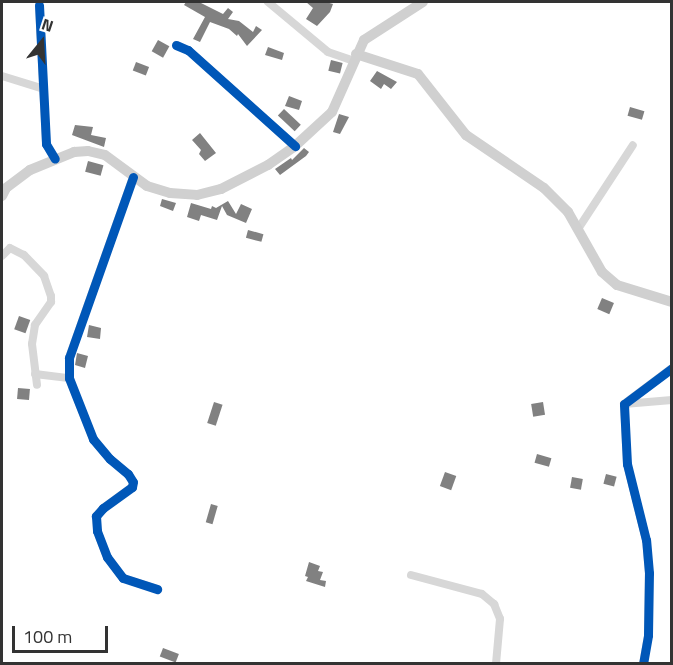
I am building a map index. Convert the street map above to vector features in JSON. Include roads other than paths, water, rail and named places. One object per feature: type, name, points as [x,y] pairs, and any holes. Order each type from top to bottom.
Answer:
[{"type":"main road","points":[[2,196],[6,188],[30,170],[74,152],[88,151],[105,155],[147,186],[170,193],[196,195],[221,189],[268,165],[295,146],[332,112],[345,88],[355,57],[364,40],[423,2]]},
{"type":"main road","points":[[355,57],[418,74],[466,135],[544,189],[568,212],[602,272],[617,285],[672,302]]},
{"type":"street","points":[[268,2],[328,52],[355,57]]},
{"type":"street","points":[[39,5],[41,88],[46,144],[55,159]]},
{"type":"street","points":[[176,45],[188,50],[295,146]]},
{"type":"street","points":[[2,76],[41,88]]},
{"type":"street","points":[[578,229],[633,145]]},
{"type":"street","points":[[133,177],[69,358],[69,378],[93,439],[133,482],[132,487],[103,508],[96,516],[106,557],[123,578],[157,589]]},
{"type":"street","points":[[2,256],[10,248],[24,255],[44,276],[51,296],[51,302],[35,325],[32,344],[37,385]]},
{"type":"street","points":[[624,404],[672,368]]},
{"type":"street","points":[[35,374],[69,378]]},
{"type":"street","points":[[624,404],[672,400]]},
{"type":"street","points":[[624,404],[627,464],[646,540],[649,573],[648,635],[643,663]]},
{"type":"street","points":[[411,575],[482,594],[494,604],[500,619],[496,663]]}]
